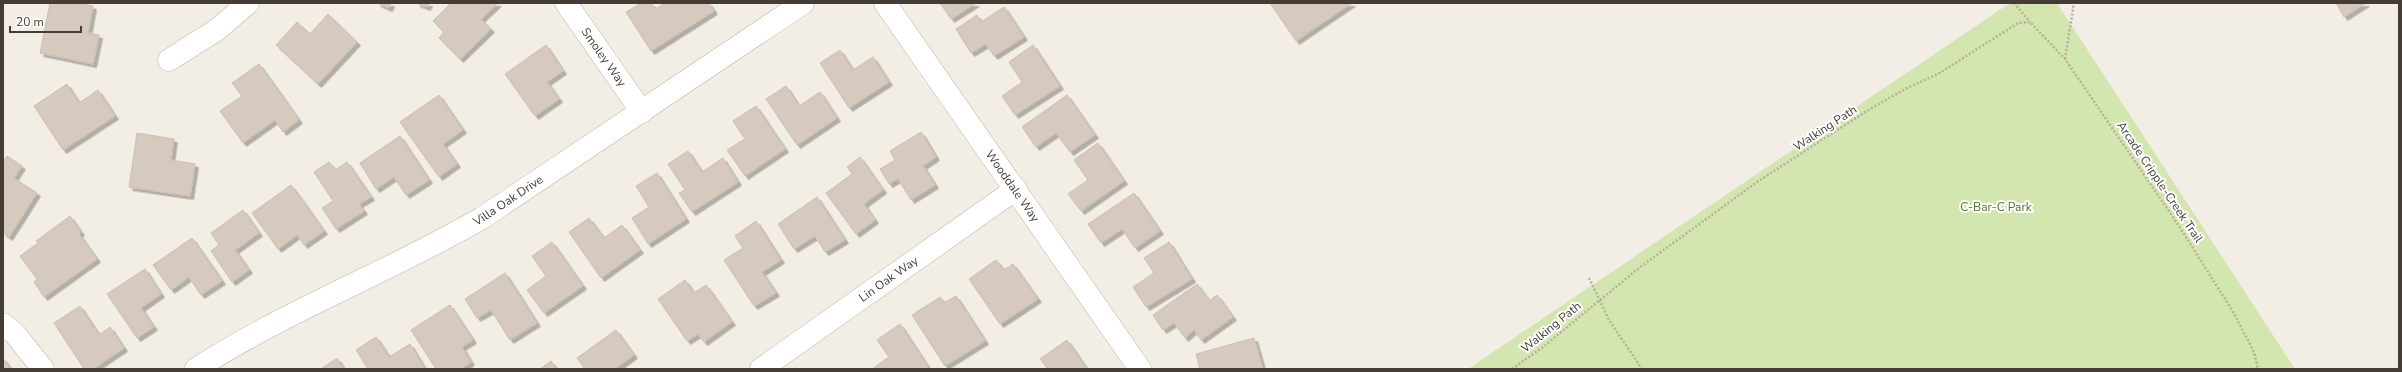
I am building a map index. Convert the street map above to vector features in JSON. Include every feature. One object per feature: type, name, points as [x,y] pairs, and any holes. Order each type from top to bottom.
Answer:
[{"type":"street","points":[[169,60],[218,29],[248,3]]},
{"type":"street","name":"Smoley Way","points":[[566,3],[642,112]]},
{"type":"street","name":"Villa Oak Drive","points":[[196,369],[276,322],[457,233],[509,201],[803,3]]},
{"type":"street","name":"Wooddale Way","points":[[885,3],[1140,369]]},
{"type":"street","name":"Lin Oak Way","points":[[761,369],[1016,189]]},
{"type":"street","points":[[3,324],[16,334],[42,369]]},
{"type":"path","points":[[2014,3],[2065,59]]},
{"type":"path","points":[[2065,59],[2074,3]]},
{"type":"path","name":"Walking Path","points":[[1512,369],[1543,347],[1600,299],[1686,233],[1757,182],[1870,109],[1905,89],[1938,74],[2018,23],[2030,22]]},
{"type":"path","name":"Arcade Cripple-Creek Trail","points":[[2065,59],[2177,223],[2232,310],[2254,352],[2258,369]]},
{"type":"path","points":[[1589,278],[1609,320],[1642,369]]},
{"type":"green space","name":"C-Bar-C Park","points":[[2010,3],[2057,3],[2295,369],[1468,369]]},
{"type":"building","points":[[50,3],[77,3],[93,6],[88,33],[99,35],[93,64],[40,53]]},
{"type":"building","points":[[377,3],[391,3],[389,8]]},
{"type":"building","points":[[416,3],[429,3],[427,7]]},
{"type":"building","points":[[451,3],[498,3],[481,19],[491,29],[460,59],[439,38],[444,32],[433,21]]},
{"type":"building","points":[[641,3],[651,3],[655,9],[665,3],[709,3],[714,11],[651,51],[626,12]]},
{"type":"building","points":[[940,3],[976,3],[951,19]]},
{"type":"building","points":[[1270,3],[1352,3],[1296,41]]},
{"type":"building","points":[[2336,3],[2366,3],[2344,17]]},
{"type":"building","points":[[1004,7],[1024,37],[994,56],[986,44],[971,53],[956,29],[977,15],[981,22]]},
{"type":"building","points":[[328,14],[357,42],[318,84],[276,45],[297,22],[310,34]]},
{"type":"building","points":[[546,45],[563,71],[547,82],[559,99],[535,116],[505,74]]},
{"type":"building","points":[[1033,45],[1060,86],[1015,115],[1002,96],[1022,82],[1009,62]]},
{"type":"building","points":[[840,50],[853,70],[873,57],[889,82],[849,108],[820,63]]},
{"type":"building","points":[[259,64],[299,120],[283,132],[275,120],[243,143],[220,111],[242,96],[232,83]]},
{"type":"building","points":[[67,84],[79,103],[98,90],[115,116],[63,150],[34,106]]},
{"type":"building","points":[[786,86],[799,106],[820,92],[837,118],[797,145],[766,99]]},
{"type":"building","points":[[439,95],[463,130],[443,144],[457,164],[439,177],[400,122]]},
{"type":"building","points":[[1067,95],[1095,135],[1070,152],[1056,133],[1036,147],[1022,127]]},
{"type":"building","points":[[756,106],[785,149],[745,176],[727,150],[745,139],[733,121]]},
{"type":"building","points":[[921,132],[936,157],[923,166],[935,185],[911,200],[898,179],[889,184],[880,169],[895,160],[890,151]]},
{"type":"building","points":[[137,133],[174,139],[171,160],[195,164],[190,196],[129,187]]},
{"type":"building","points":[[400,136],[429,180],[406,195],[394,177],[376,189],[360,163]]},
{"type":"building","points":[[1098,143],[1124,181],[1081,211],[1068,194],[1088,180],[1074,160]]},
{"type":"building","points":[[688,151],[702,172],[723,158],[738,182],[692,212],[679,193],[685,190],[668,164]]},
{"type":"building","points":[[7,156],[22,166],[14,178],[37,193],[9,237],[3,233],[3,163]]},
{"type":"building","points":[[860,157],[883,190],[864,204],[875,220],[856,234],[826,193],[852,174],[847,167]]},
{"type":"building","points":[[329,162],[335,170],[347,162],[371,197],[359,204],[364,211],[336,229],[322,208],[333,201],[314,172]]},
{"type":"building","points":[[657,173],[686,219],[648,244],[632,218],[649,207],[636,186]]},
{"type":"building","points":[[291,185],[324,231],[304,245],[297,235],[278,249],[252,213]]},
{"type":"building","points":[[1134,193],[1160,231],[1135,248],[1122,229],[1101,243],[1088,224]]},
{"type":"building","points":[[817,197],[845,240],[825,252],[815,236],[794,249],[778,224]]},
{"type":"building","points":[[243,210],[259,233],[235,250],[249,270],[232,282],[211,251],[219,245],[211,233]]},
{"type":"building","points":[[70,216],[81,232],[79,234],[97,259],[44,297],[34,282],[37,279],[20,256],[38,243],[36,241]]},
{"type":"building","points":[[589,218],[604,238],[622,225],[640,250],[601,278],[569,232]]},
{"type":"building","points":[[756,221],[781,260],[762,272],[776,293],[754,306],[724,260],[743,248],[735,236]]},
{"type":"building","points":[[192,238],[222,281],[201,295],[189,277],[171,290],[153,265]]},
{"type":"building","points":[[552,242],[583,286],[544,313],[527,290],[546,276],[532,256]]},
{"type":"building","points":[[1169,242],[1192,279],[1146,307],[1133,287],[1154,273],[1144,258]]},
{"type":"building","points":[[996,260],[1004,270],[1013,264],[1038,299],[1000,324],[969,279]]},
{"type":"building","points":[[145,269],[161,294],[141,308],[154,327],[137,338],[107,294]]},
{"type":"building","points":[[505,273],[537,323],[510,340],[491,310],[477,318],[465,299]]},
{"type":"building","points":[[685,280],[694,293],[706,285],[732,322],[704,342],[698,334],[687,341],[658,299]]},
{"type":"building","points":[[1197,284],[1209,301],[1217,295],[1233,317],[1201,340],[1194,330],[1185,338],[1174,323],[1163,330],[1153,315]]},
{"type":"building","points":[[956,296],[985,341],[945,366],[912,315],[940,297],[944,303]]},
{"type":"building","points":[[450,305],[473,340],[462,347],[471,362],[460,369],[436,369],[411,330]]},
{"type":"building","points":[[80,306],[99,335],[110,327],[124,348],[93,369],[84,369],[54,323]]},
{"type":"building","points":[[900,324],[928,367],[925,369],[872,369],[889,357],[877,340]]},
{"type":"building","points":[[616,330],[634,355],[615,369],[585,369],[577,358]]},
{"type":"building","points":[[376,337],[389,357],[410,344],[425,369],[368,369],[356,350]]},
{"type":"building","points":[[1254,338],[1263,369],[1200,369],[1196,354]]},
{"type":"building","points":[[1067,340],[1087,369],[1048,369],[1040,359]]},
{"type":"building","points":[[3,358],[11,369],[3,369]]},
{"type":"building","points":[[337,358],[344,369],[321,369]]},
{"type":"building","points":[[551,361],[557,369],[540,369]]}]
